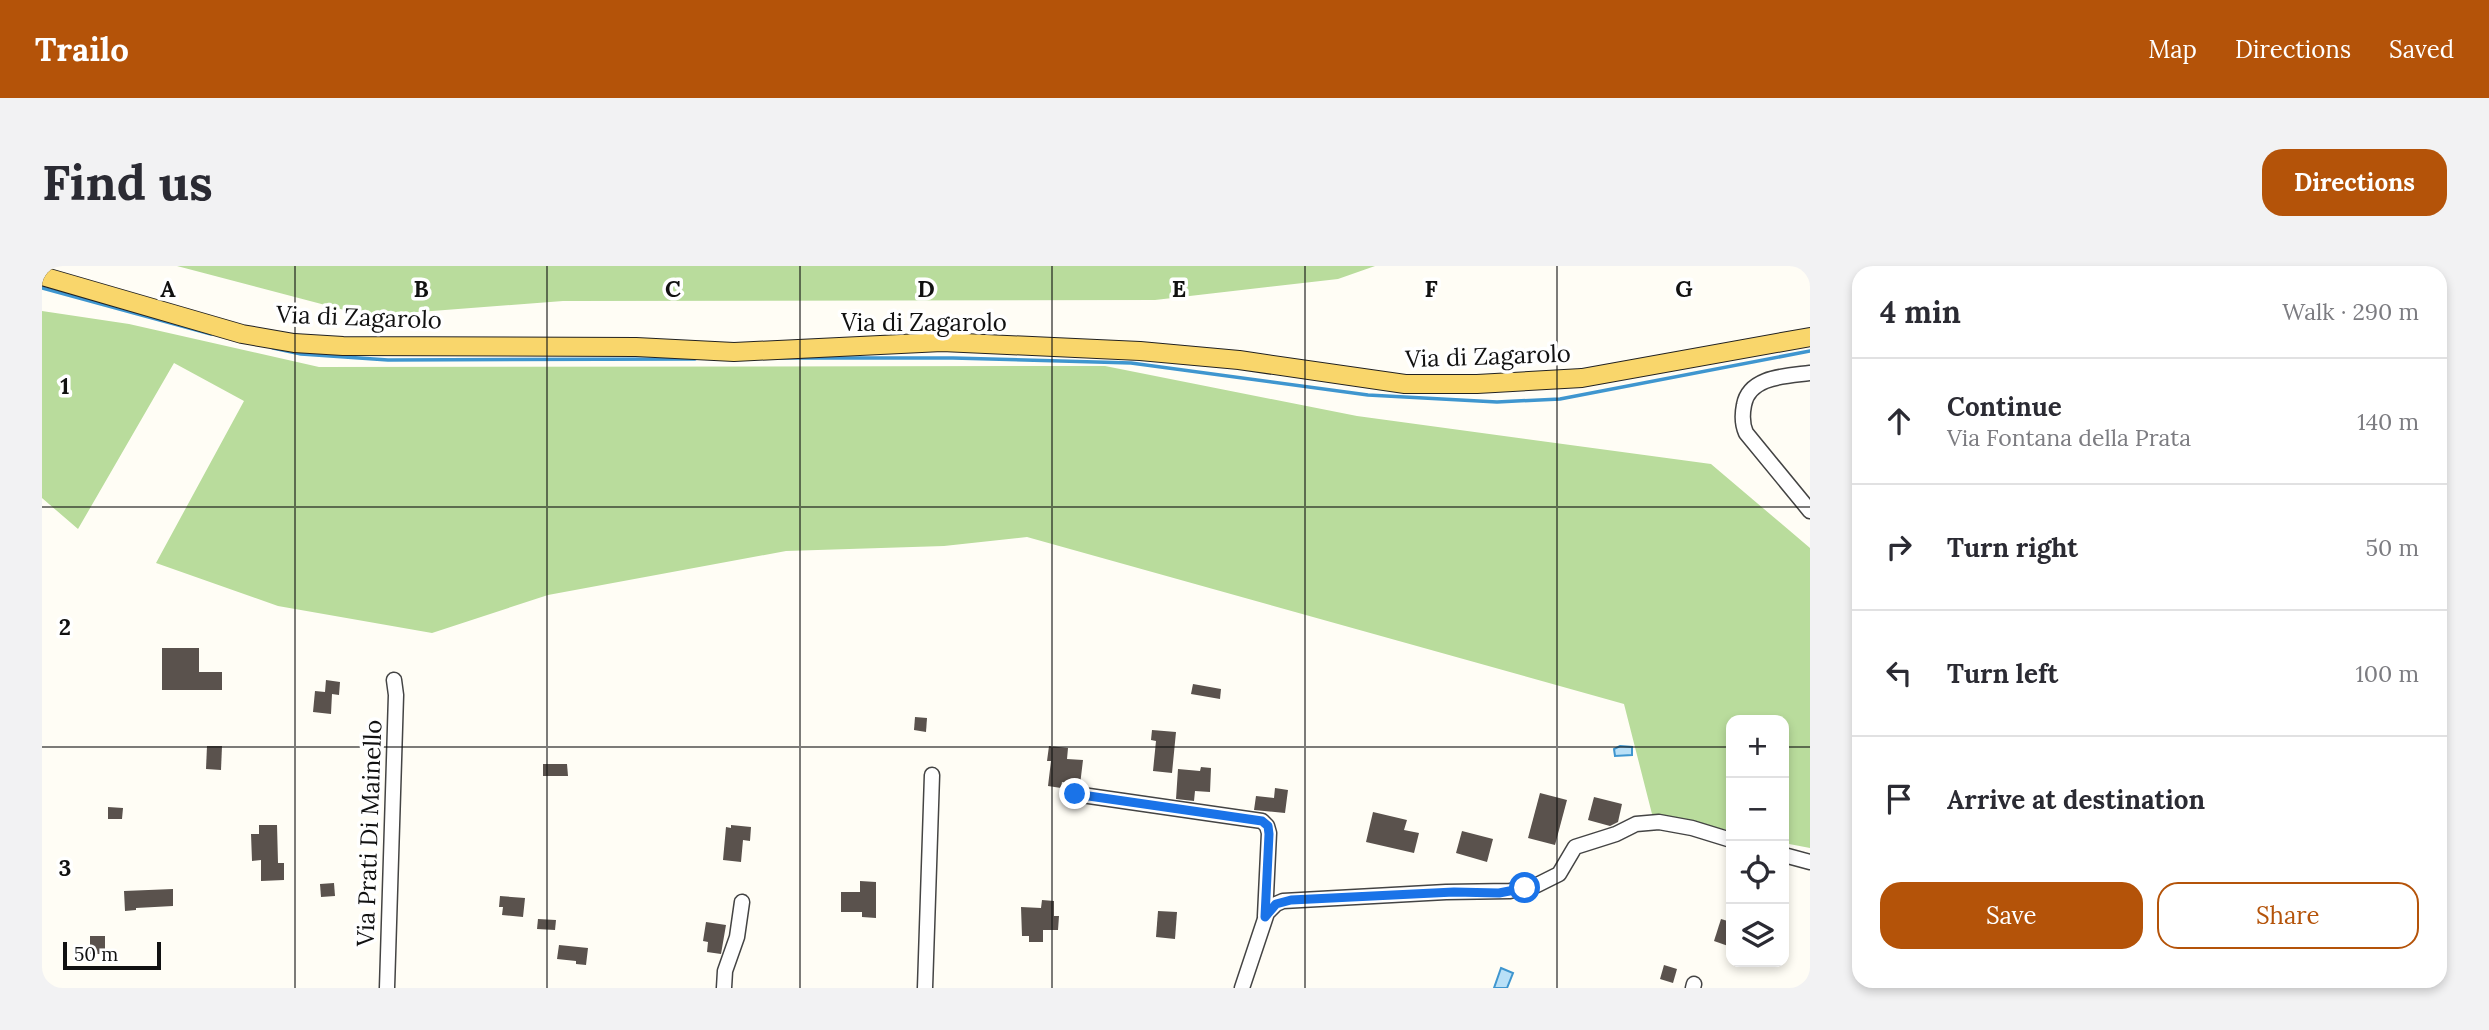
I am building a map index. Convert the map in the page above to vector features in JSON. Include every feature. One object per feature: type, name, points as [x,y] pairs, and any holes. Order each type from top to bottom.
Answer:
[{"type":"main road","name":"Via di Zagarolo","points":[[42,276],[230,330],[293,343],[343,346],[636,347],[734,352],[942,342],[1153,352],[1239,360],[1405,384],[1477,384],[1582,377],[1810,337]]},
{"type":"street","points":[[1810,373],[1773,379],[1752,388],[1745,398],[1742,418],[1746,433],[1810,511]]},
{"type":"street","name":"Via Prati Di Mainello","points":[[387,988],[396,695],[394,680]]},
{"type":"street","points":[[925,988],[932,775]]},
{"type":"street","points":[[1075,794],[1262,821],[1268,826],[1265,917],[1242,988]]},
{"type":"street","points":[[1265,917],[1276,904],[1291,900],[1454,892],[1499,893],[1525,888],[1559,874],[1575,847],[1616,834],[1639,823],[1672,823],[1726,839]]},
{"type":"street","points":[[1789,856],[1810,862]]},
{"type":"street","points":[[724,988],[725,971],[737,937],[742,902]]},
{"type":"green space","points":[[177,266],[1375,266],[1338,279],[1155,300],[563,301],[367,316]]},
{"type":"green space","points":[[42,311],[129,324],[319,367],[1105,366],[1357,416],[1711,464],[1810,548],[1810,848],[1789,844],[1789,715],[1726,715],[1726,830],[1652,814],[1624,704],[1027,537],[944,546],[786,551],[548,595],[432,633],[278,606],[156,563],[244,401],[174,363],[78,529],[42,498]]},
{"type":"water","points":[[1620,746],[1632,747],[1632,755],[1615,756],[1614,749]]},
{"type":"water","points":[[1501,968],[1513,973],[1507,988],[1494,988]]},
{"type":"building","points":[[162,648],[199,648],[199,672],[222,672],[222,690],[162,690]]},
{"type":"building","points":[[326,680],[340,682],[339,695],[332,694],[331,714],[313,712],[315,691],[325,692]]},
{"type":"building","points":[[1193,684],[1221,689],[1220,699],[1191,694]]},
{"type":"building","points":[[915,717],[927,718],[926,732],[914,730]]},
{"type":"building","points":[[1152,730],[1176,732],[1172,773],[1153,771],[1156,741],[1151,740]]},
{"type":"building","points":[[207,746],[222,746],[221,770],[206,769]]},
{"type":"building","points":[[1049,746],[1068,748],[1067,759],[1083,760],[1080,785],[1062,782],[1061,788],[1048,786],[1051,761],[1047,761]]},
{"type":"building","points":[[543,764],[567,764],[568,776],[543,776]]},
{"type":"building","points":[[1201,767],[1211,768],[1210,792],[1195,791],[1194,801],[1176,799],[1178,769],[1200,771]]},
{"type":"building","points":[[1275,788],[1288,790],[1285,813],[1254,810],[1256,796],[1274,798]]},
{"type":"building","points":[[1540,793],[1567,800],[1555,845],[1528,838]]},
{"type":"building","points":[[1594,797],[1622,804],[1618,822],[1610,826],[1588,820]]},
{"type":"building","points":[[108,807],[123,808],[122,819],[108,819]]},
{"type":"building","points":[[1373,812],[1407,820],[1404,830],[1419,833],[1414,853],[1366,842]]},
{"type":"building","points":[[259,825],[277,825],[278,863],[284,863],[284,880],[261,881],[261,860],[252,861],[251,834],[259,834]]},
{"type":"building","points":[[731,825],[751,827],[750,841],[743,840],[741,862],[723,860],[726,827],[731,828]]},
{"type":"building","points":[[1462,831],[1493,839],[1487,862],[1456,853]]},
{"type":"building","points":[[860,881],[876,882],[876,918],[862,917],[862,912],[841,912],[841,892],[860,892]]},
{"type":"building","points":[[334,883],[335,896],[321,897],[320,884]]},
{"type":"building","points":[[173,889],[173,906],[125,911],[124,891]]},
{"type":"building","points":[[500,896],[525,898],[523,917],[502,915],[503,907],[499,907]]},
{"type":"building","points":[[1042,900],[1054,901],[1054,916],[1059,916],[1058,930],[1043,930],[1043,942],[1029,942],[1029,936],[1022,936],[1021,907],[1041,908]]},
{"type":"building","points":[[1158,911],[1177,912],[1175,939],[1156,937]]},
{"type":"building","points":[[538,919],[556,920],[555,930],[537,929]]},
{"type":"building","points":[[1721,919],[1726,920],[1726,945],[1714,941]]},
{"type":"building","points":[[706,922],[726,925],[721,954],[707,952],[708,942],[703,941]]},
{"type":"building","points":[[90,936],[105,936],[105,954],[90,954]]},
{"type":"building","points":[[559,945],[588,948],[586,965],[557,959]]},
{"type":"building","points":[[1664,965],[1677,969],[1673,983],[1660,979]]},
{"type":"waterway","points":[[42,288],[211,334]]},
{"type":"waterway","points":[[273,348],[301,354],[388,360],[695,359]]},
{"type":"waterway","points":[[780,358],[953,358],[1131,363],[1368,395],[1497,402],[1560,399],[1810,351]]},
{"type":"route","points":[[1075,794],[1262,821],[1268,826],[1269,834],[1265,917],[1276,904],[1291,900],[1454,892],[1499,893],[1525,888]]}]
